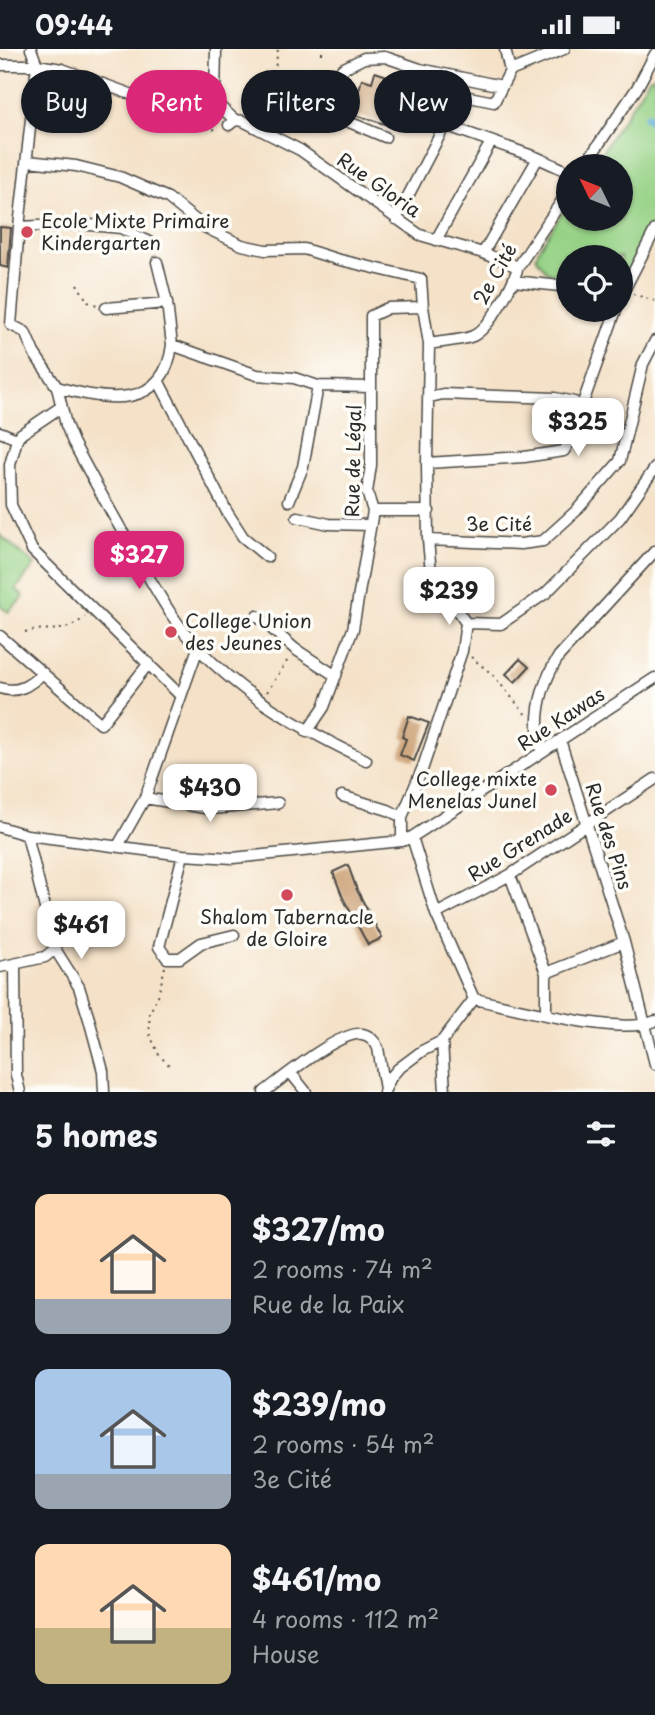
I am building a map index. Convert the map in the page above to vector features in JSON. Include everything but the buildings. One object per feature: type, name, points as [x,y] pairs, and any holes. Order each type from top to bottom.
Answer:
[{"type":"street","points":[[31,49],[37,65],[6,325],[25,332],[34,353],[57,387],[73,442],[124,536],[160,596],[198,648],[261,700],[307,731],[366,760]]},
{"type":"street","points":[[216,49],[215,97],[217,104],[232,123]]},
{"type":"street","points":[[505,49],[510,71]]},
{"type":"street","points":[[472,99],[494,102],[510,71],[564,49]]},
{"type":"street","points":[[592,154],[637,88],[654,51]]},
{"type":"street","points":[[385,137],[349,122],[341,102],[342,69],[364,58],[385,57],[420,69],[502,86]]},
{"type":"street","points":[[0,65],[37,65],[62,69],[126,92]]},
{"type":"street","name":"Rue Gloria","points":[[232,123],[241,121]]},
{"type":"street","name":"Rue Gloria","points":[[268,133],[300,150],[419,235],[483,253],[518,268]]},
{"type":"street","points":[[396,219],[441,133]]},
{"type":"street","points":[[467,133],[556,166]]},
{"type":"street","points":[[436,240],[491,142]]},
{"type":"street","points":[[483,253],[538,158]]},
{"type":"street","points":[[27,161],[75,166],[120,177],[168,198],[204,227],[242,245],[265,250],[304,249],[421,279],[429,342],[427,463],[431,573],[466,623],[461,651],[423,767],[402,817],[407,839],[436,914],[474,999]]},
{"type":"street","name":"2e Cité","points":[[429,342],[474,336],[486,325],[514,281],[518,268],[556,210]]},
{"type":"street","points":[[19,227],[80,224],[121,228],[156,245]]},
{"type":"street","points":[[633,273],[655,230]]},
{"type":"street","points":[[57,387],[103,399],[132,396],[159,382],[171,357],[172,345],[167,303],[157,262]]},
{"type":"street","points":[[514,281],[556,286]]},
{"type":"street","points":[[106,308],[167,303]]},
{"type":"street","name":"Rue de Légal","points":[[307,731],[324,707],[353,629],[373,511],[367,492],[371,465],[371,316],[388,309],[423,307]]},
{"type":"street","points":[[427,463],[524,457],[564,451],[577,429],[612,322]]},
{"type":"street","name":"3e Cité","points":[[428,540],[521,544],[543,541],[576,511],[620,461],[643,364],[655,341]]},
{"type":"street","points":[[172,345],[257,375],[294,378],[318,386],[371,387]]},
{"type":"street","points":[[159,382],[227,512],[243,537],[267,557]]},
{"type":"street","points":[[289,501],[303,467],[318,386]]},
{"type":"street","points":[[430,397],[443,394],[555,398],[574,402],[582,407]]},
{"type":"street","points":[[61,407],[17,439],[9,465],[11,505],[32,550],[181,696]]},
{"type":"street","points":[[0,432],[17,439]]},
{"type":"street","points":[[466,623],[501,624],[546,593],[620,519],[655,468]]},
{"type":"street","points":[[373,511],[429,511]]},
{"type":"street","points":[[297,517],[329,523],[370,524]]},
{"type":"street","points":[[541,752],[537,732],[538,712],[543,689],[559,656],[655,551]]},
{"type":"street","points":[[257,616],[295,649],[337,676]]},
{"type":"street","points":[[0,636],[101,724],[149,663]]},
{"type":"street","points":[[118,846],[145,798],[198,648]]},
{"type":"street","points":[[0,688],[20,690],[31,685],[43,673]]},
{"type":"street","name":"Rue Kawas","points":[[0,827],[27,835],[183,855],[233,858],[407,839],[655,678]]},
{"type":"street","name":"Rue des Pins","points":[[560,740],[651,1023],[655,1064]]},
{"type":"street","name":"Rue Grenade","points":[[436,914],[510,875],[655,779]]},
{"type":"street","points":[[342,796],[402,817]]},
{"type":"street","points":[[145,798],[211,809],[278,803]]},
{"type":"street","points":[[27,835],[55,949],[79,988],[103,1071],[104,1092]]},
{"type":"street","points":[[183,855],[159,947],[167,958],[180,958],[201,943],[234,935]]},
{"type":"street","points":[[510,875],[547,972],[546,1014]]},
{"type":"street","points":[[547,972],[624,942]]},
{"type":"street","points":[[0,967],[45,957],[55,949]]},
{"type":"street","points":[[15,965],[16,1075],[20,1092]]},
{"type":"street","points":[[474,999],[607,1025],[651,1023]]},
{"type":"street","points":[[384,1091],[398,1069],[422,1051],[442,1041],[474,999]]},
{"type":"street","points":[[264,1092],[344,1036],[361,1034],[375,1041],[378,1048],[384,1091]]},
{"type":"street","points":[[442,1041],[445,1092]]},
{"type":"street","points":[[290,1072],[306,1092]]},
{"type":"path","points":[[275,70],[278,49]]},
{"type":"path","points":[[321,54],[322,49]]},
{"type":"path","points":[[227,125],[232,123]]},
{"type":"path","points":[[77,284],[88,302],[106,308]]},
{"type":"path","points":[[633,294],[655,301]]},
{"type":"path","points":[[592,419],[630,422]]},
{"type":"path","points":[[24,632],[36,629],[66,629],[94,610]]},
{"type":"path","points":[[261,700],[295,649]]},
{"type":"path","points":[[461,651],[493,674],[514,698],[537,732]]},
{"type":"path","points":[[167,958],[158,996],[149,1014],[149,1025],[150,1035],[159,1055],[172,1068]]},
{"type":"green space","points":[[655,76],[655,222],[633,263],[633,245],[556,245],[556,275],[546,271],[536,257],[556,222],[556,231],[634,231],[634,154],[601,154],[650,77]]},
{"type":"green space","points":[[0,535],[35,565],[16,589],[24,597],[8,612],[0,606]]},
{"type":"waterway","points":[[648,117],[655,123]]},
{"type":"place","name":"Ecole Mixte Primaire Kindergarten","points":[[27,232]]},
{"type":"place","name":"College Union des Jeunes","points":[[171,632]]},
{"type":"place","name":"College mixte Menelas Junel","points":[[551,790]]},
{"type":"place","name":"Shalom Tabernacle de Gloire","points":[[287,895]]}]
